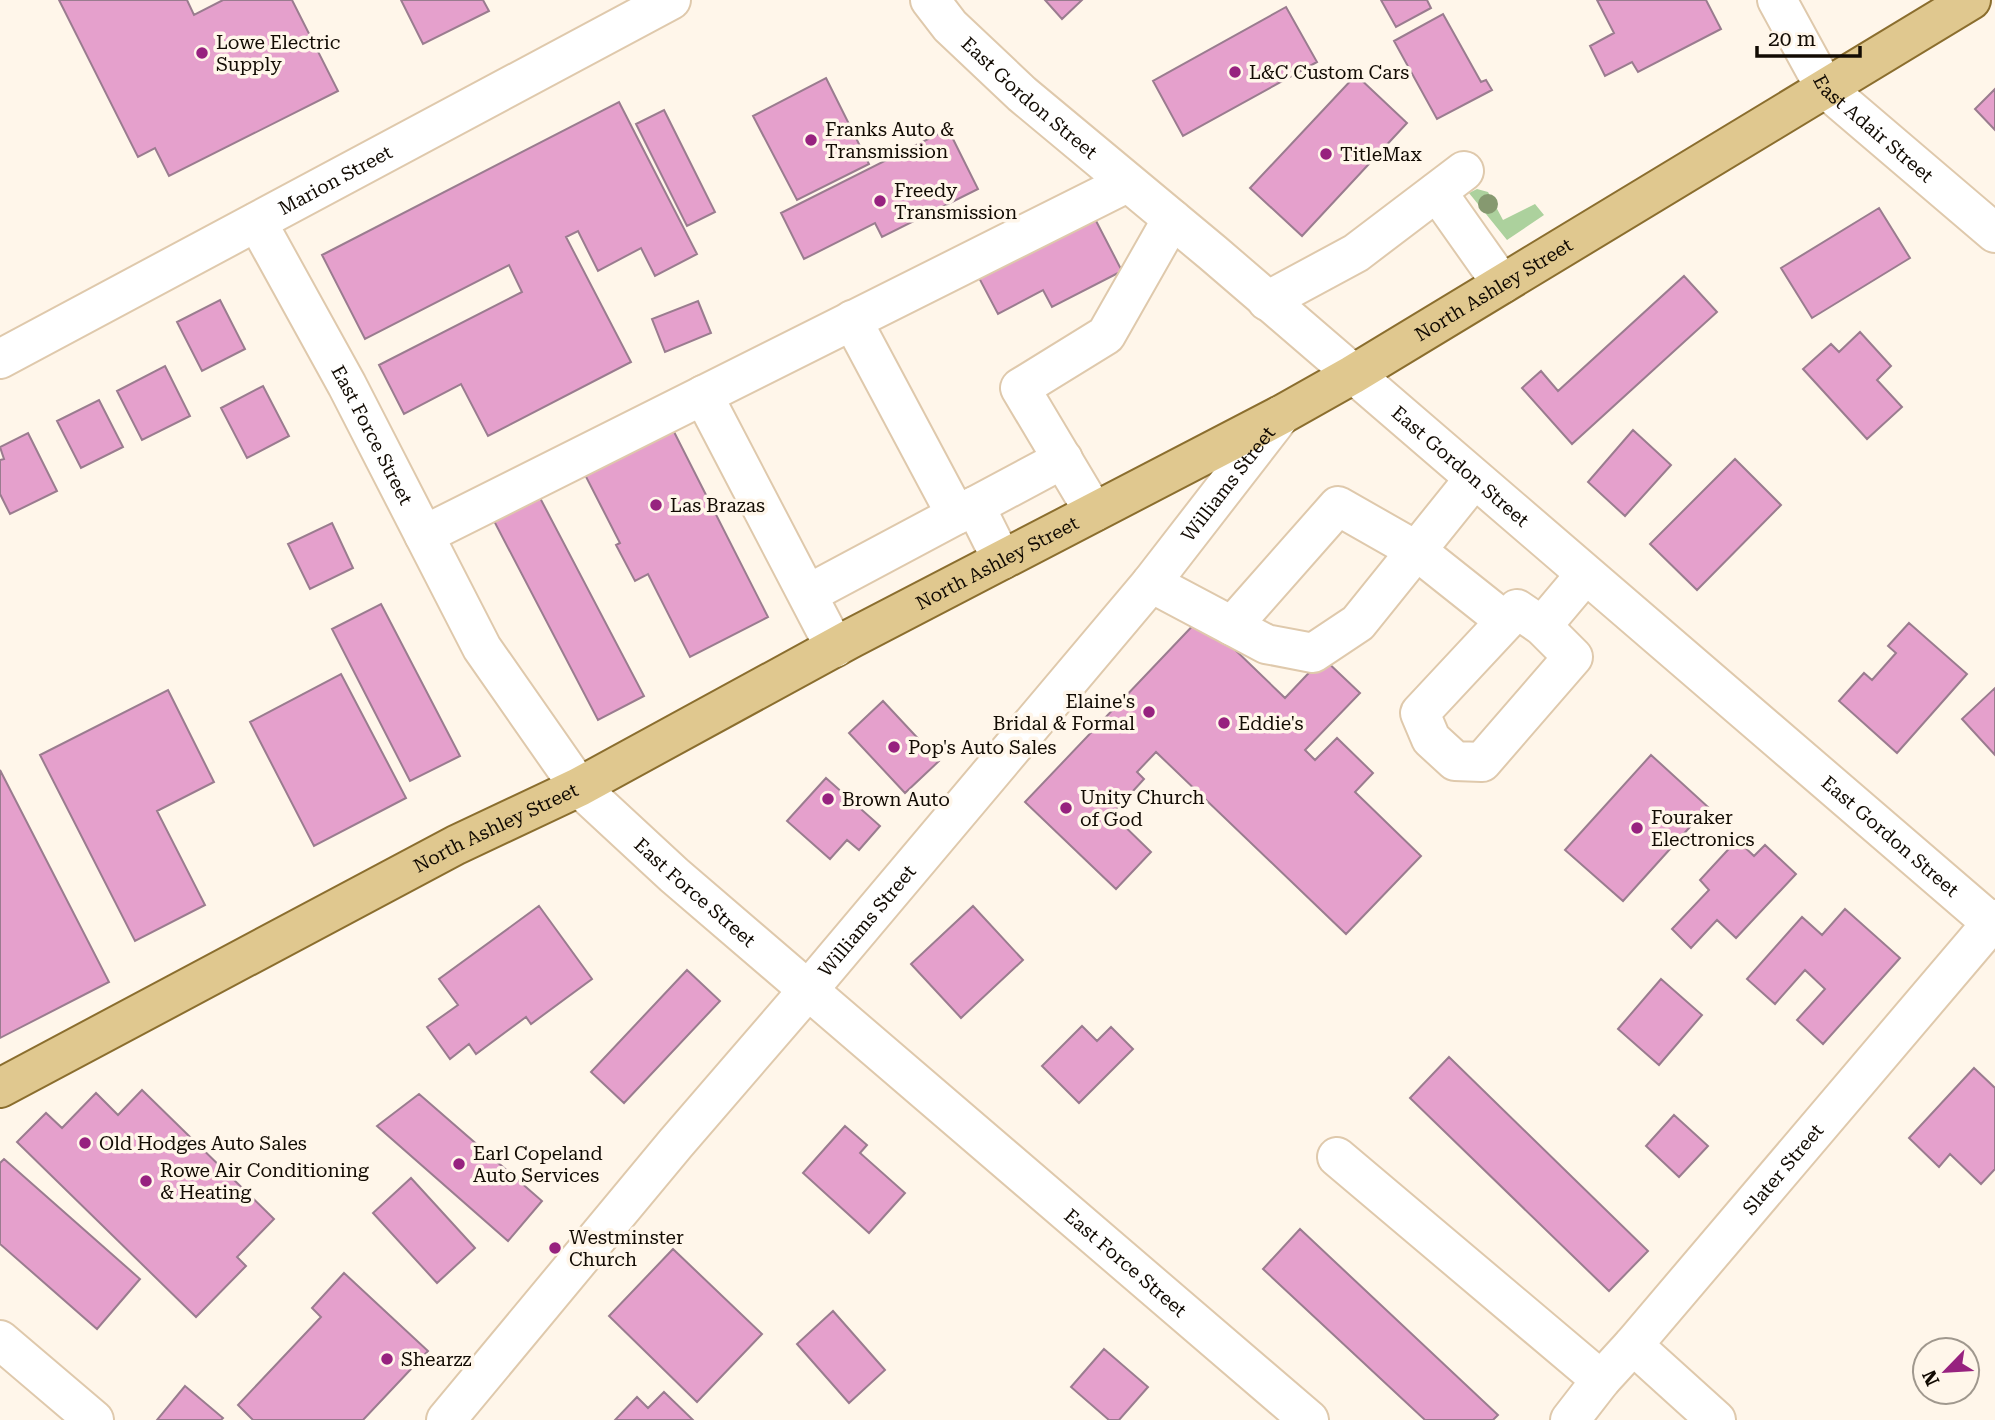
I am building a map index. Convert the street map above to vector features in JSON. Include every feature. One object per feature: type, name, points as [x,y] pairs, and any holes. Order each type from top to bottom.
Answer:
[{"type":"main road","name":"North Ashley Street","points":[[0,1088],[456,845],[579,787],[835,648],[1281,415],[1352,375],[1971,0]]},
{"type":"street","name":"Marion Street","points":[[0,359],[671,0]]},
{"type":"street","name":"East Gordon Street","points":[[930,0],[950,26],[1013,86],[1994,923]]},
{"type":"street","name":"East Adair Street","points":[[1777,0],[1825,88],[1995,233]]},
{"type":"street","points":[[1267,301],[1356,253],[1450,181],[1502,284]]},
{"type":"street","points":[[424,535],[1127,183]]},
{"type":"street","points":[[1094,512],[1020,388],[1106,335],[1172,219]]},
{"type":"street","name":"East Force Street","points":[[257,222],[347,385],[482,648],[579,787],[674,875],[1309,1420]]},
{"type":"street","points":[[852,320],[965,511],[1002,560]]},
{"type":"street","points":[[704,395],[835,648]]},
{"type":"street","name":"Williams Street","points":[[446,1420],[676,1143],[1151,583],[1281,415]]},
{"type":"street","points":[[808,594],[1063,459]]},
{"type":"street","points":[[1151,583],[1266,644],[1313,653],[1358,623],[1474,480]]},
{"type":"street","points":[[1232,626],[1338,506],[1417,551],[1524,624],[1585,575]]},
{"type":"street","name":"Slater Street","points":[[1570,1420],[1601,1380],[1994,923]]},
{"type":"street","points":[[1337,1157],[1601,1380]]},
{"type":"street","points":[[0,1340],[94,1420]]},
{"type":"street","points":[[1633,1345],[1716,1420]]},
{"type":"green space","points":[[1477,189],[1488,192],[1503,220],[1535,204],[1544,215],[1507,240],[1469,193]]},
{"type":"building","name":"Lowe Electric Supply","points":[[59,0],[187,0],[194,15],[223,0],[292,0],[338,91],[169,176],[155,148],[138,157]]},
{"type":"building","points":[[401,0],[483,0],[489,11],[423,44]]},
{"type":"building","points":[[1045,0],[1082,0],[1062,19]]},
{"type":"building","points":[[1381,0],[1427,0],[1431,8],[1396,27]]},
{"type":"building","points":[[1597,0],[1706,0],[1721,29],[1638,72],[1632,62],[1605,76],[1590,46],[1614,33]]},
{"type":"building","name":"L&C Custom Cars","points":[[1286,7],[1317,62],[1183,136],[1153,81]]},
{"type":"building","points":[[1443,14],[1481,82],[1486,80],[1492,90],[1437,119],[1394,41]]},
{"type":"building","points":[[1356,75],[1407,123],[1302,236],[1250,188]]},
{"type":"building","name":"Franks Auto & Transmission","points":[[826,78],[869,164],[797,200],[753,116]]},
{"type":"building","points":[[1995,89],[1995,130],[1975,109]]},
{"type":"building","points":[[619,102],[697,254],[655,276],[641,248],[598,271],[578,231],[566,237],[631,362],[488,436],[461,384],[404,414],[379,365],[522,292],[509,265],[365,339],[322,255]]},
{"type":"building","points":[[664,110],[715,212],[687,226],[636,124]]},
{"type":"building","name":"Freedy Transmission","points":[[948,129],[978,189],[882,237],[875,223],[804,259],[781,213]]},
{"type":"building","points":[[1879,208],[1910,258],[1812,318],[1781,268]]},
{"type":"building","points":[[1094,217],[1122,271],[1052,307],[1043,290],[998,314],[978,276]]},
{"type":"building","points":[[1684,276],[1717,312],[1572,444],[1522,388],[1541,371],[1558,391]]},
{"type":"building","points":[[220,300],[245,349],[202,371],[177,322]]},
{"type":"building","points":[[698,301],[711,333],[665,352],[652,319]]},
{"type":"building","points":[[1860,332],[1891,366],[1877,380],[1902,407],[1867,439],[1803,369],[1831,344],[1839,352]]},
{"type":"building","points":[[165,366],[190,416],[142,440],[117,391]]},
{"type":"building","points":[[263,386],[289,436],[247,458],[221,408]]},
{"type":"building","points":[[99,400],[123,447],[81,468],[57,421]]},
{"type":"building","name":"Las Brazas","points":[[669,422],[768,617],[690,657],[648,574],[635,581],[616,545],[620,543],[581,467]]},
{"type":"building","points":[[1633,430],[1671,465],[1625,516],[1588,482]]},
{"type":"building","points":[[28,433],[57,491],[10,514],[0,494],[0,460],[4,459],[0,447]]},
{"type":"building","points":[[1735,459],[1781,505],[1697,590],[1650,544]]},
{"type":"building","points":[[539,496],[644,696],[598,720],[493,519]]},
{"type":"building","points":[[332,523],[353,568],[310,589],[288,544]]},
{"type":"building","points":[[381,604],[460,756],[410,781],[332,629]]},
{"type":"building","points":[[1201,617],[1285,698],[1323,658],[1360,693],[1305,750],[1315,760],[1337,738],[1373,773],[1355,792],[1421,856],[1346,934],[1156,752],[1137,772],[1144,779],[1112,814],[1151,852],[1116,889],[1025,802]]},
{"type":"building","points":[[1909,623],[1967,674],[1897,753],[1839,701],[1864,673],[1872,680],[1896,653],[1888,646]]},
{"type":"building","points":[[341,674],[406,798],[314,846],[250,722]]},
{"type":"building","points":[[1995,688],[1995,755],[1962,719]]},
{"type":"building","points":[[168,690],[214,782],[157,811],[205,905],[135,941],[40,755]]},
{"type":"building","name":"Pop's Auto Sales","points":[[883,701],[939,761],[905,793],[849,733]]},
{"type":"building","name":"Fouraker Electronics","points":[[1651,755],[1708,807],[1623,901],[1565,850]]},
{"type":"building","points":[[0,770],[109,982],[0,1038]]},
{"type":"building","name":"Brown Auto","points":[[826,778],[880,826],[859,850],[847,840],[830,859],[787,821]]},
{"type":"building","points":[[1737,840],[1754,856],[1765,845],[1796,874],[1736,938],[1717,920],[1691,948],[1672,929],[1709,890],[1700,880]]},
{"type":"building","points":[[539,906],[592,979],[531,1024],[526,1017],[476,1054],[469,1044],[450,1059],[427,1027],[458,1005],[439,979]]},
{"type":"building","points":[[973,906],[1023,960],[961,1018],[911,964]]},
{"type":"building","points":[[1845,909],[1900,958],[1823,1044],[1797,1020],[1825,989],[1805,970],[1775,1004],[1747,979],[1802,917],[1822,935]]},
{"type":"building","points":[[687,970],[720,1001],[624,1103],[591,1072]]},
{"type":"building","points":[[1661,979],[1702,1015],[1659,1065],[1618,1029]]},
{"type":"building","points":[[1082,1026],[1097,1041],[1111,1027],[1133,1049],[1079,1103],[1042,1066]]},
{"type":"building","points":[[1449,1057],[1648,1251],[1609,1291],[1410,1098]]},
{"type":"building","points":[[1974,1068],[1995,1088],[1995,1169],[1981,1184],[1950,1154],[1939,1167],[1909,1138]]},
{"type":"building","name":"Rowe Air Conditioning & Heating","points":[[142,1090],[274,1219],[237,1257],[246,1266],[196,1317],[17,1142],[46,1113],[62,1128],[96,1093],[118,1115]]},
{"type":"building","name":"Earl Copeland Auto Services","points":[[419,1094],[542,1201],[508,1241],[377,1126]]},
{"type":"building","points":[[1674,1115],[1708,1146],[1679,1177],[1646,1146]]},
{"type":"building","points":[[845,1126],[867,1145],[860,1153],[905,1193],[869,1233],[803,1173]]},
{"type":"building","points":[[4,1159],[140,1279],[97,1329],[0,1244],[0,1163]]},
{"type":"building","points":[[411,1178],[475,1248],[437,1283],[373,1213]]},
{"type":"building","points":[[1300,1229],[1498,1415],[1493,1420],[1425,1420],[1263,1269]]},
{"type":"building","points":[[673,1249],[762,1334],[697,1402],[609,1316]]},
{"type":"building","points":[[344,1273],[428,1351],[363,1420],[253,1420],[238,1405],[321,1317],[312,1308]]},
{"type":"building","points":[[833,1311],[885,1370],[849,1403],[797,1344]]},
{"type":"building","points":[[1104,1349],[1148,1387],[1119,1420],[1109,1420],[1071,1387]]},
{"type":"building","points":[[185,1386],[223,1418],[157,1420]]},
{"type":"building","points":[[664,1392],[693,1420],[615,1420],[637,1397],[648,1408]]},
{"type":"place","name":"Lowe Electric Supply","points":[[202,53]]},
{"type":"place","name":"L&C Custom Cars","points":[[1235,72]]},
{"type":"place","name":"Franks Auto & Transmission","points":[[811,140]]},
{"type":"place","name":"TitleMax","points":[[1326,154]]},
{"type":"place","name":"Freedy Transmission","points":[[880,201]]},
{"type":"place","name":"Las Brazas","points":[[656,505]]},
{"type":"place","name":"Elaine's Bridal & Formal","points":[[1149,712]]},
{"type":"place","name":"Eddie's","points":[[1224,723]]},
{"type":"place","name":"Pop's Auto Sales","points":[[894,747]]},
{"type":"place","name":"Brown Auto","points":[[828,799]]},
{"type":"place","name":"Unity Church of God","points":[[1066,808]]},
{"type":"place","name":"Fouraker Electronics","points":[[1637,828]]},
{"type":"place","name":"Old Hodges Auto Sales","points":[[85,1143]]},
{"type":"place","name":"Earl Copeland Auto Services","points":[[459,1164]]},
{"type":"place","name":"Rowe Air Conditioning & Heating","points":[[146,1181]]},
{"type":"place","name":"Westminster Church","points":[[555,1248]]},
{"type":"place","name":"Shearzz","points":[[387,1359]]}]
